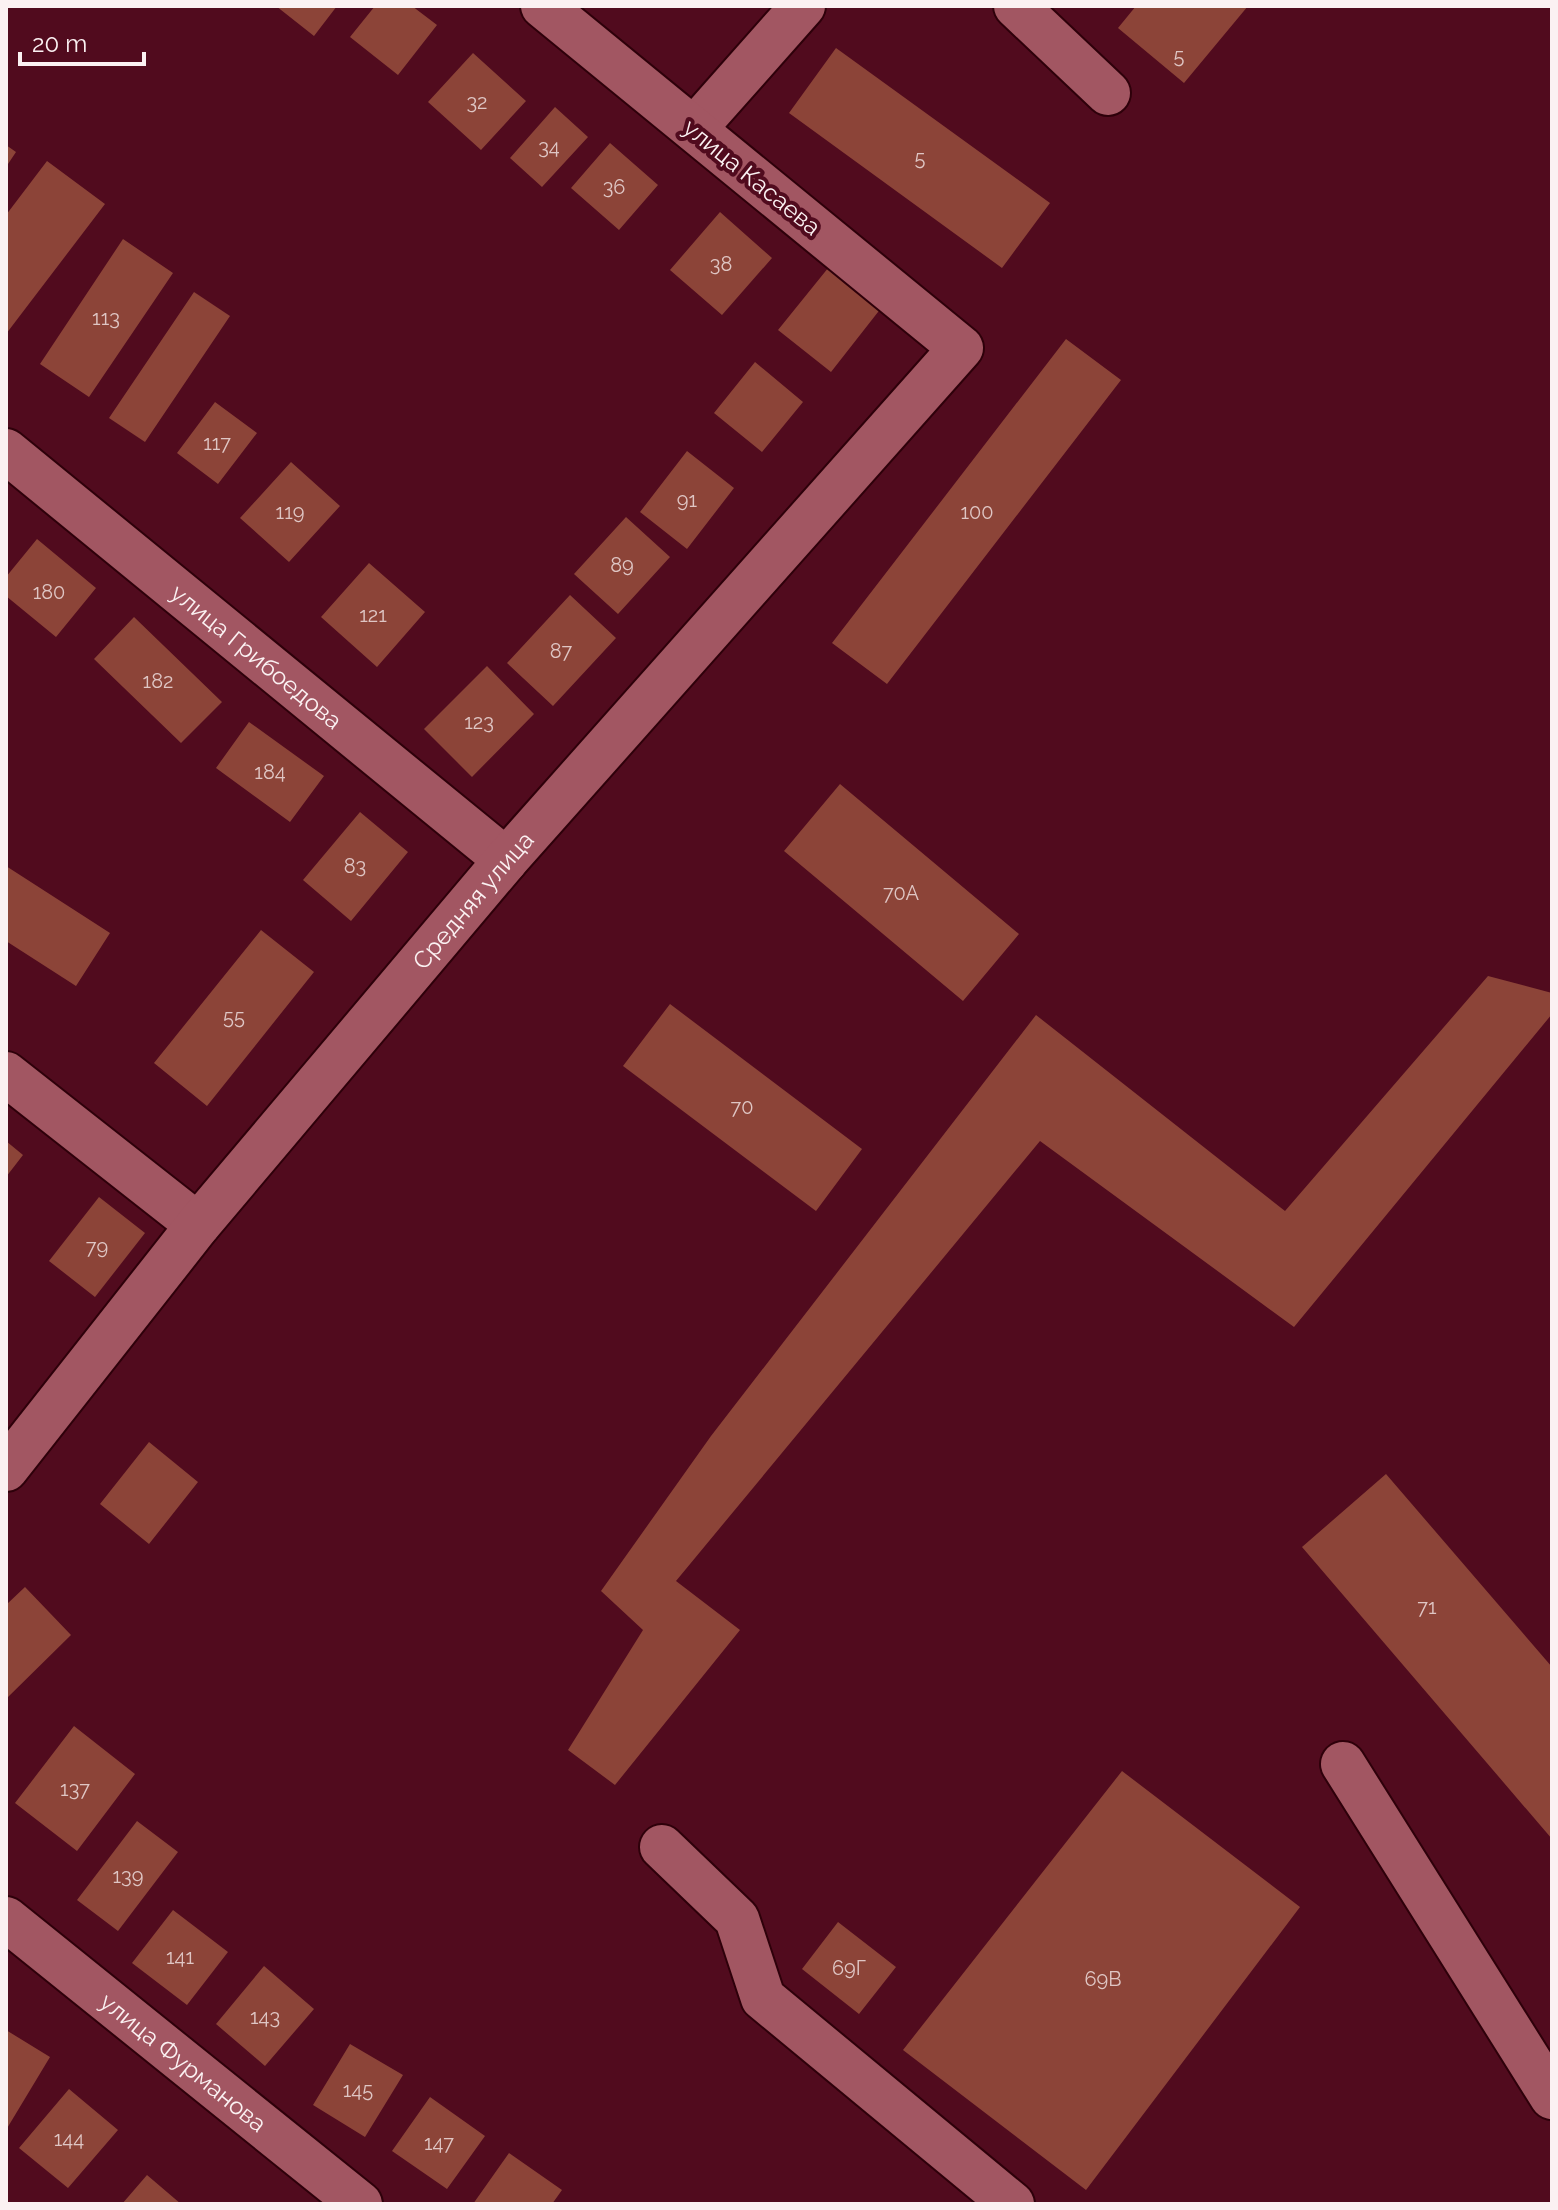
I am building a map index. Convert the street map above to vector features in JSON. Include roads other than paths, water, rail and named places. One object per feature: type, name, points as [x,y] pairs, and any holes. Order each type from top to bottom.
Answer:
[{"type":"street","name":"улица Касаева","points":[[543,6],[961,348]]},
{"type":"street","points":[[694,129],[803,6]]},
{"type":"street","points":[[1016,6],[1108,93]]},
{"type":"street","name":"Средняя улица","points":[[6,1469],[198,1225],[506,860],[961,348]]},
{"type":"street","name":"улица Грибоедова","points":[[6,451],[506,860]]},
{"type":"street","points":[[6,1074],[198,1225]]},
{"type":"street","points":[[1343,1764],[1552,2097]]},
{"type":"street","points":[[662,1847],[737,1919],[763,1998],[1012,2204]]},
{"type":"street","name":"улица Фурманова","points":[[6,1919],[360,2204]]}]
